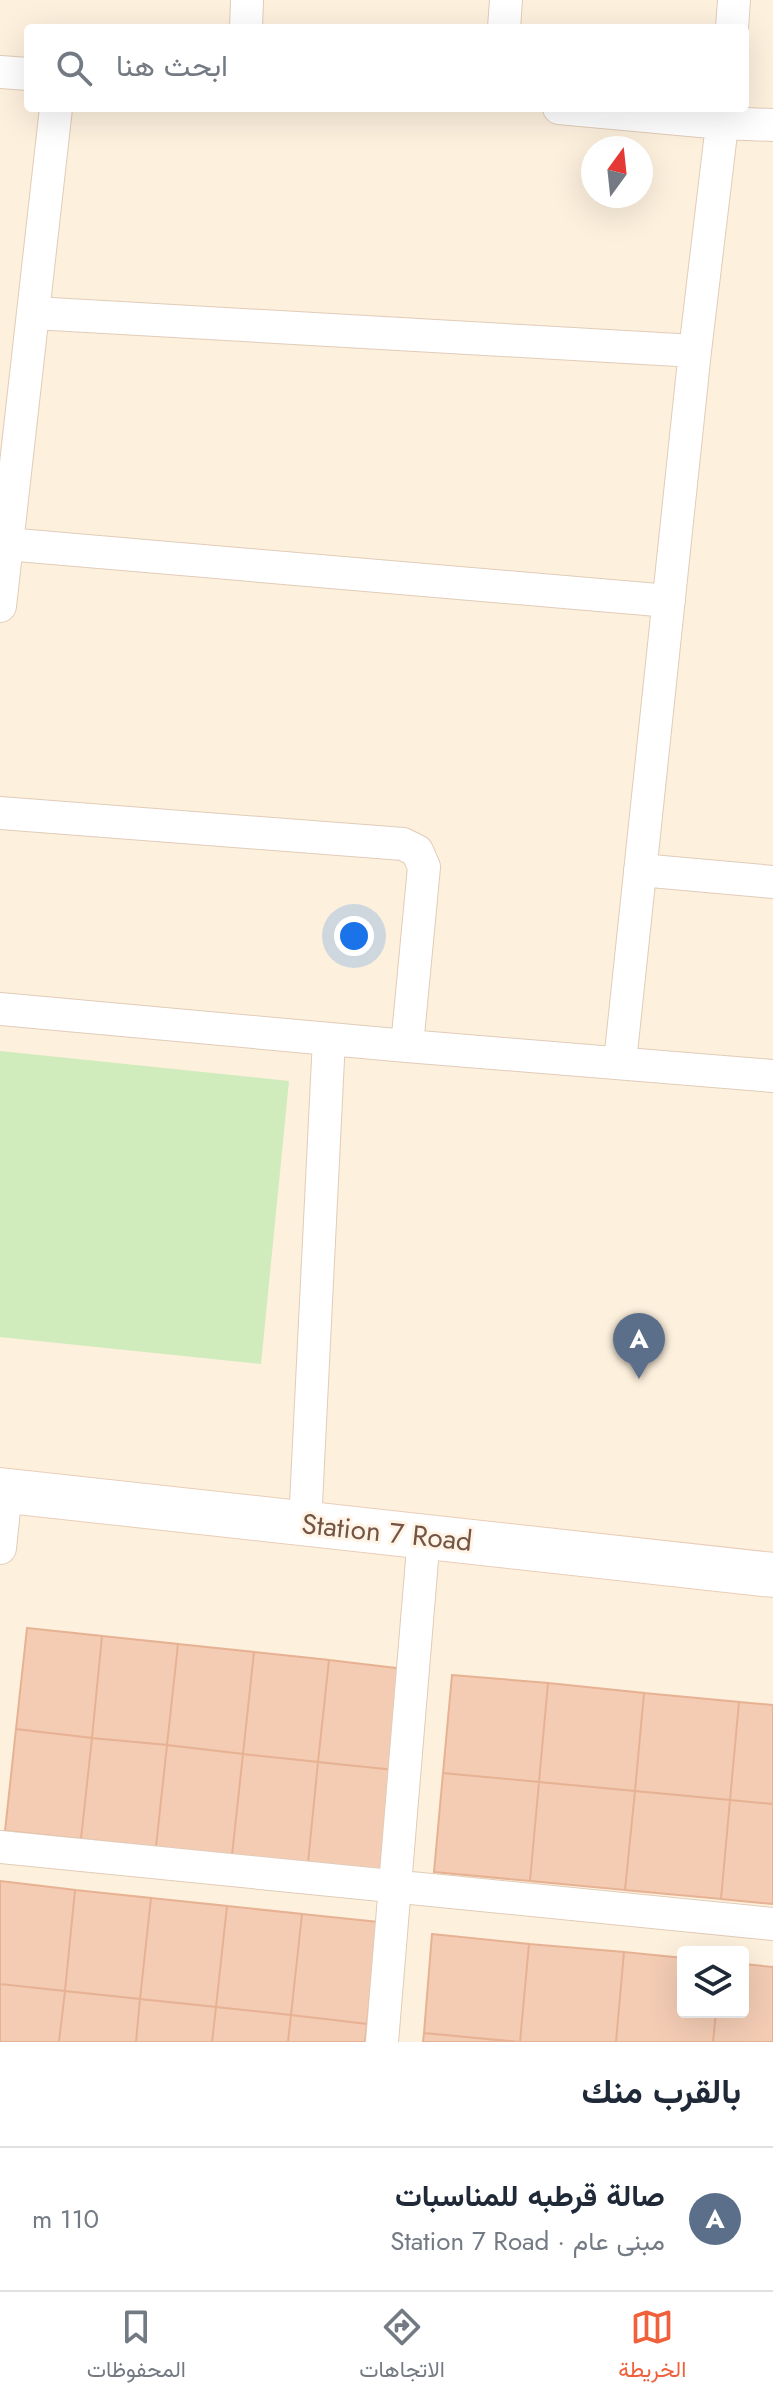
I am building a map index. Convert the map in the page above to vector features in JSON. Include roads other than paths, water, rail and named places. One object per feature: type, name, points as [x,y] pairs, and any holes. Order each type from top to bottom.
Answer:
[{"type":"street","points":[[246,24],[247,0]]},
{"type":"street","points":[[504,24],[506,0]]},
{"type":"street","points":[[732,24],[734,0]]},
{"type":"street","points":[[0,72],[24,74]]},
{"type":"street","points":[[0,606],[56,112]]},
{"type":"street","points":[[653,112],[723,115],[773,125]]},
{"type":"street","points":[[620,1062],[723,115]]},
{"type":"street","points":[[34,313],[695,351]]},
{"type":"street","points":[[6,544],[669,601]]},
{"type":"street","points":[[0,813],[403,844],[417,851],[424,867],[407,1046]]},
{"type":"street","points":[[640,870],[773,882]]},
{"type":"street","points":[[0,1009],[773,1076]]},
{"type":"street","points":[[305,1524],[329,1039]]},
{"type":"street","points":[[0,1548],[3,1491]]},
{"type":"street","name":"Station 7 Road","points":[[3,1491],[773,1575]]},
{"type":"street","points":[[382,2042],[424,1536]]},
{"type":"street","points":[[0,1847],[773,1924]]},
{"type":"place","name":"صالة قرطبه للمناسبات","points":[[639,1379]]}]
